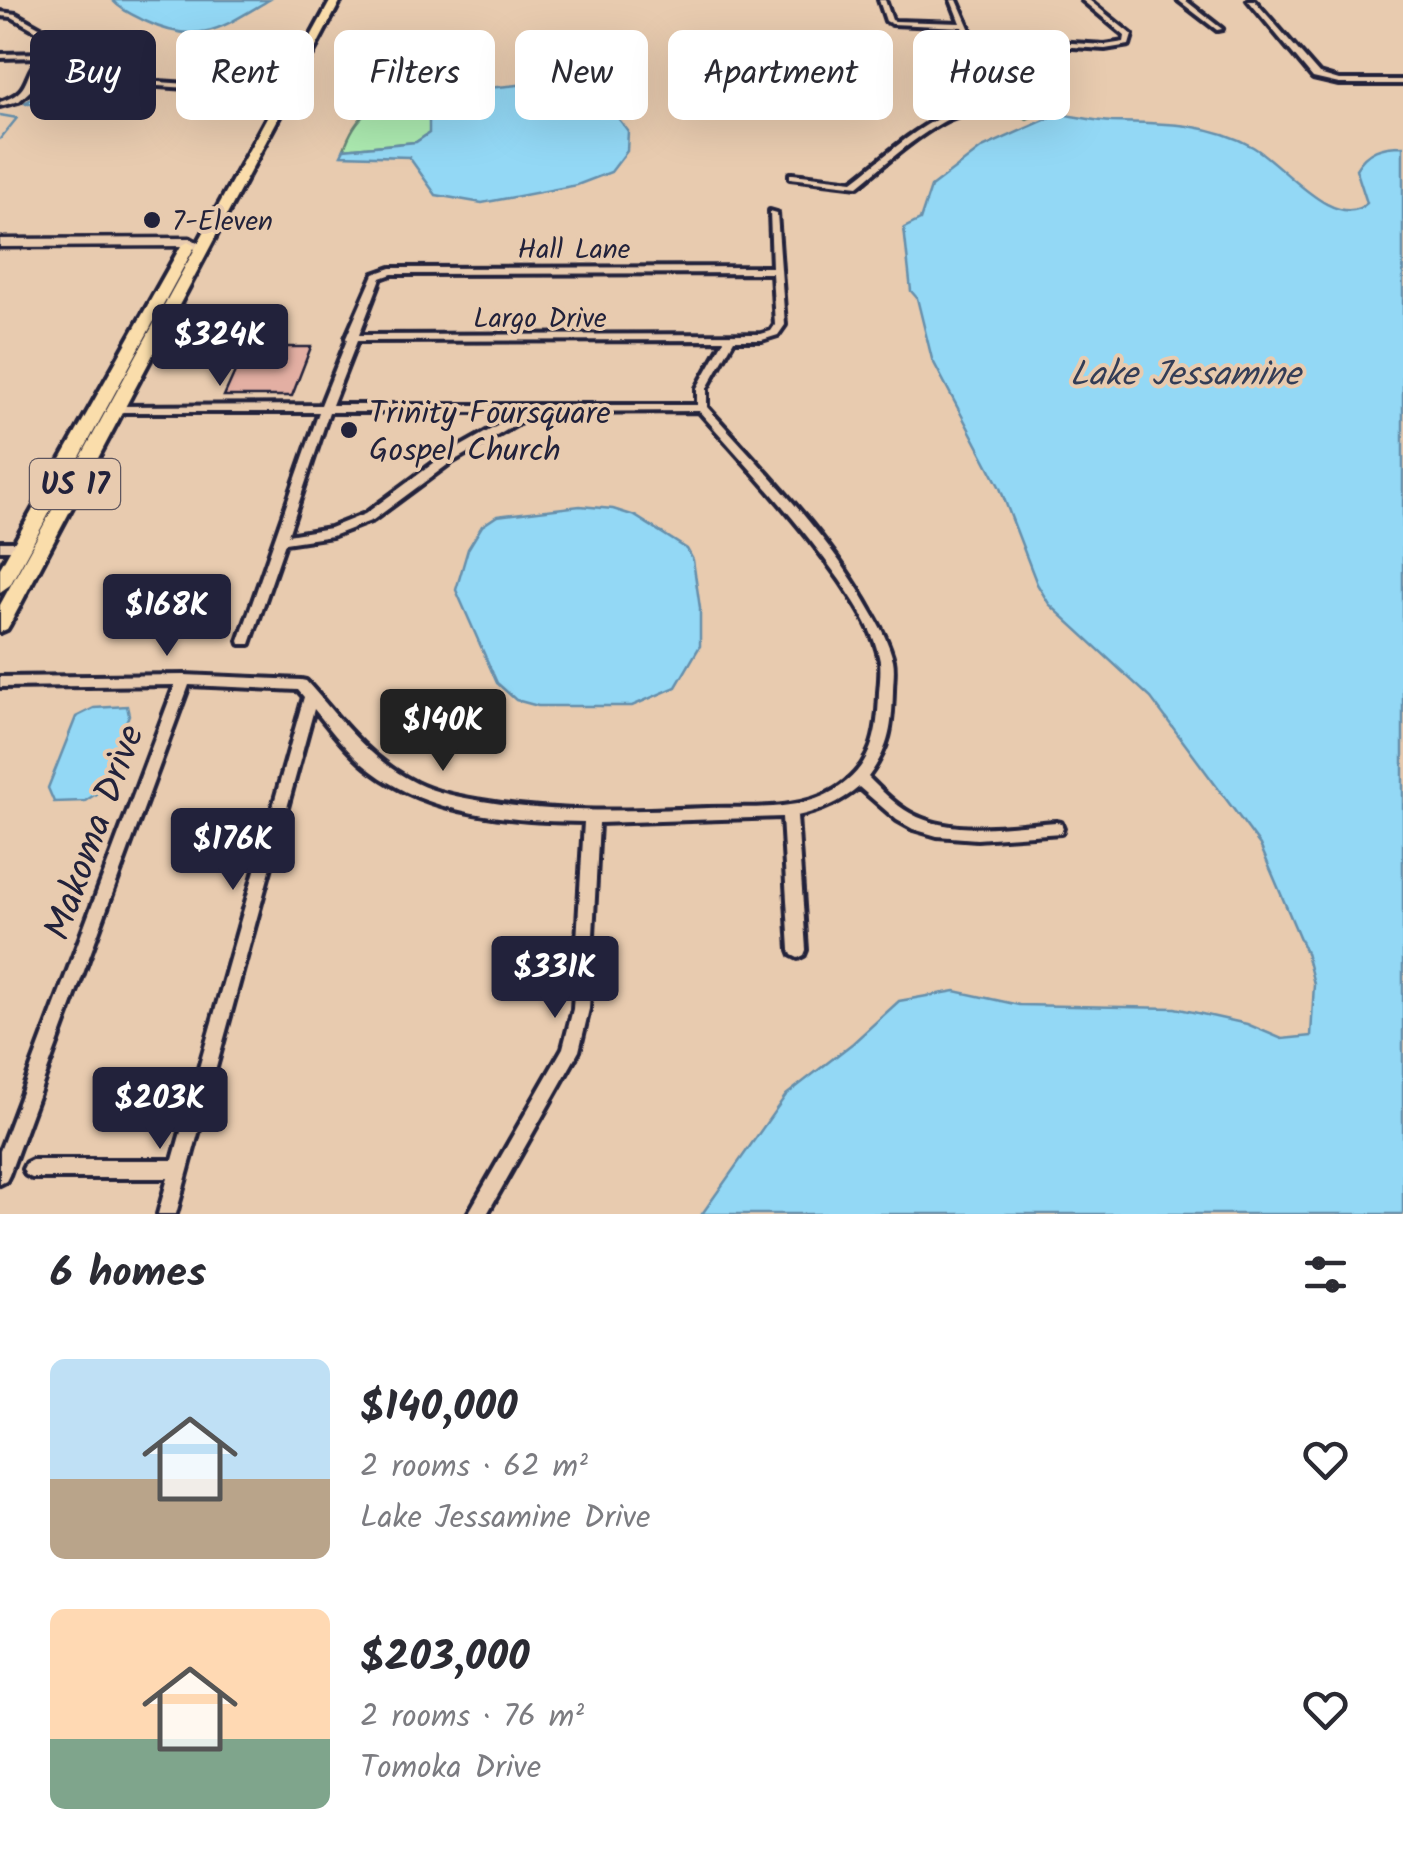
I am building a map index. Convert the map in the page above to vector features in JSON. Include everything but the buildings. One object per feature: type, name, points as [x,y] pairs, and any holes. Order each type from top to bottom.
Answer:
[{"type":"main road","name":"US 17","points":[[313,30],[325,0]]},
{"type":"main road","name":"US 17","points":[[314,32],[336,0]]},
{"type":"main road","name":"US 17","points":[[0,585],[264,120]]},
{"type":"main road","points":[[0,244],[193,247]]},
{"type":"main road","points":[[0,251],[52,247]]},
{"type":"main road","name":"US 17","points":[[0,624],[115,409],[193,247]]},
{"type":"main road","points":[[40,514],[42,529],[49,532]]},
{"type":"main road","points":[[22,546],[27,550],[30,568]]},
{"type":"street","points":[[882,0],[889,20],[894,23],[964,25]]},
{"type":"street","points":[[954,0],[966,30]]},
{"type":"street","points":[[1070,46],[1105,48],[1127,44],[1128,35],[1086,0]]},
{"type":"street","points":[[1181,0],[1218,28]]},
{"type":"street","points":[[1251,0],[1316,76],[1330,82],[1403,82]]},
{"type":"street","points":[[0,14],[18,17],[40,30]]},
{"type":"street","points":[[0,56],[8,46]]},
{"type":"street","points":[[0,56],[30,55]]},
{"type":"street","points":[[0,104],[30,88]]},
{"type":"street","points":[[793,176],[855,184],[940,120]]},
{"type":"street","points":[[773,213],[777,270]]},
{"type":"street","name":"Hall Lane","points":[[351,338],[373,279],[391,271],[777,270]]},
{"type":"street","name":"Largo Drive","points":[[351,338],[729,340],[775,333],[780,324],[777,270]]},
{"type":"street","points":[[245,640],[351,338]]},
{"type":"street","points":[[0,682],[184,680],[301,685],[380,770],[476,809],[536,816],[790,811],[833,800],[861,780],[880,746],[886,719],[886,660],[873,625],[848,580],[702,408],[702,388],[729,340]]},
{"type":"street","points":[[279,540],[332,532],[369,518],[446,460],[536,408]]},
{"type":"street","points":[[115,409],[702,408]]},
{"type":"street","points":[[0,546],[22,546]]},
{"type":"street","name":"Makoma Drive","points":[[0,1175],[184,680]]},
{"type":"street","points":[[168,1214],[312,696]]},
{"type":"street","points":[[861,780],[904,818],[934,828],[970,832],[1056,828]]},
{"type":"street","points":[[790,811],[798,950]]},
{"type":"street","points":[[477,1214],[571,1051],[581,1010],[592,815]]},
{"type":"street","points":[[32,1169],[180,1169]]},
{"type":"green space","points":[[360,120],[429,120],[430,133],[416,142],[344,149]]},
{"type":"water","points":[[112,0],[269,0],[210,30],[164,29]]},
{"type":"water","points":[[515,85],[515,120],[619,120],[628,131],[627,151],[611,172],[577,185],[482,203],[436,195],[409,157],[341,155],[344,149],[416,142],[429,133],[429,120],[495,120],[495,87]]},
{"type":"water","name":"Lake Jessamine","points":[[1070,116],[1184,126],[1219,133],[1253,147],[1325,203],[1354,210],[1367,203],[1356,169],[1365,157],[1382,148],[1403,146],[1403,1214],[702,1214],[786,1095],[899,1001],[955,991],[1019,1005],[1175,1008],[1247,1024],[1282,1039],[1311,1036],[1314,984],[1306,953],[1260,845],[1151,698],[1049,604],[1037,584],[1000,488],[932,359],[917,298],[911,291],[904,228],[920,220],[931,187],[982,148],[1045,120],[1070,120]]},
{"type":"water","points":[[580,506],[635,516],[687,549],[693,560],[700,608],[700,646],[676,687],[632,706],[538,706],[516,700],[497,683],[456,590],[468,549],[482,526],[497,516]]},
{"type":"water","points":[[127,706],[129,715],[96,794],[85,801],[54,802],[48,788],[76,717],[94,708]]},
{"type":"waterway","points":[[0,115],[17,118],[0,139]]},
{"type":"place","name":"7-Eleven","points":[[152,220]]},
{"type":"place","name":"Trinity Foursquare Gospel Church","points":[[349,430]]}]
